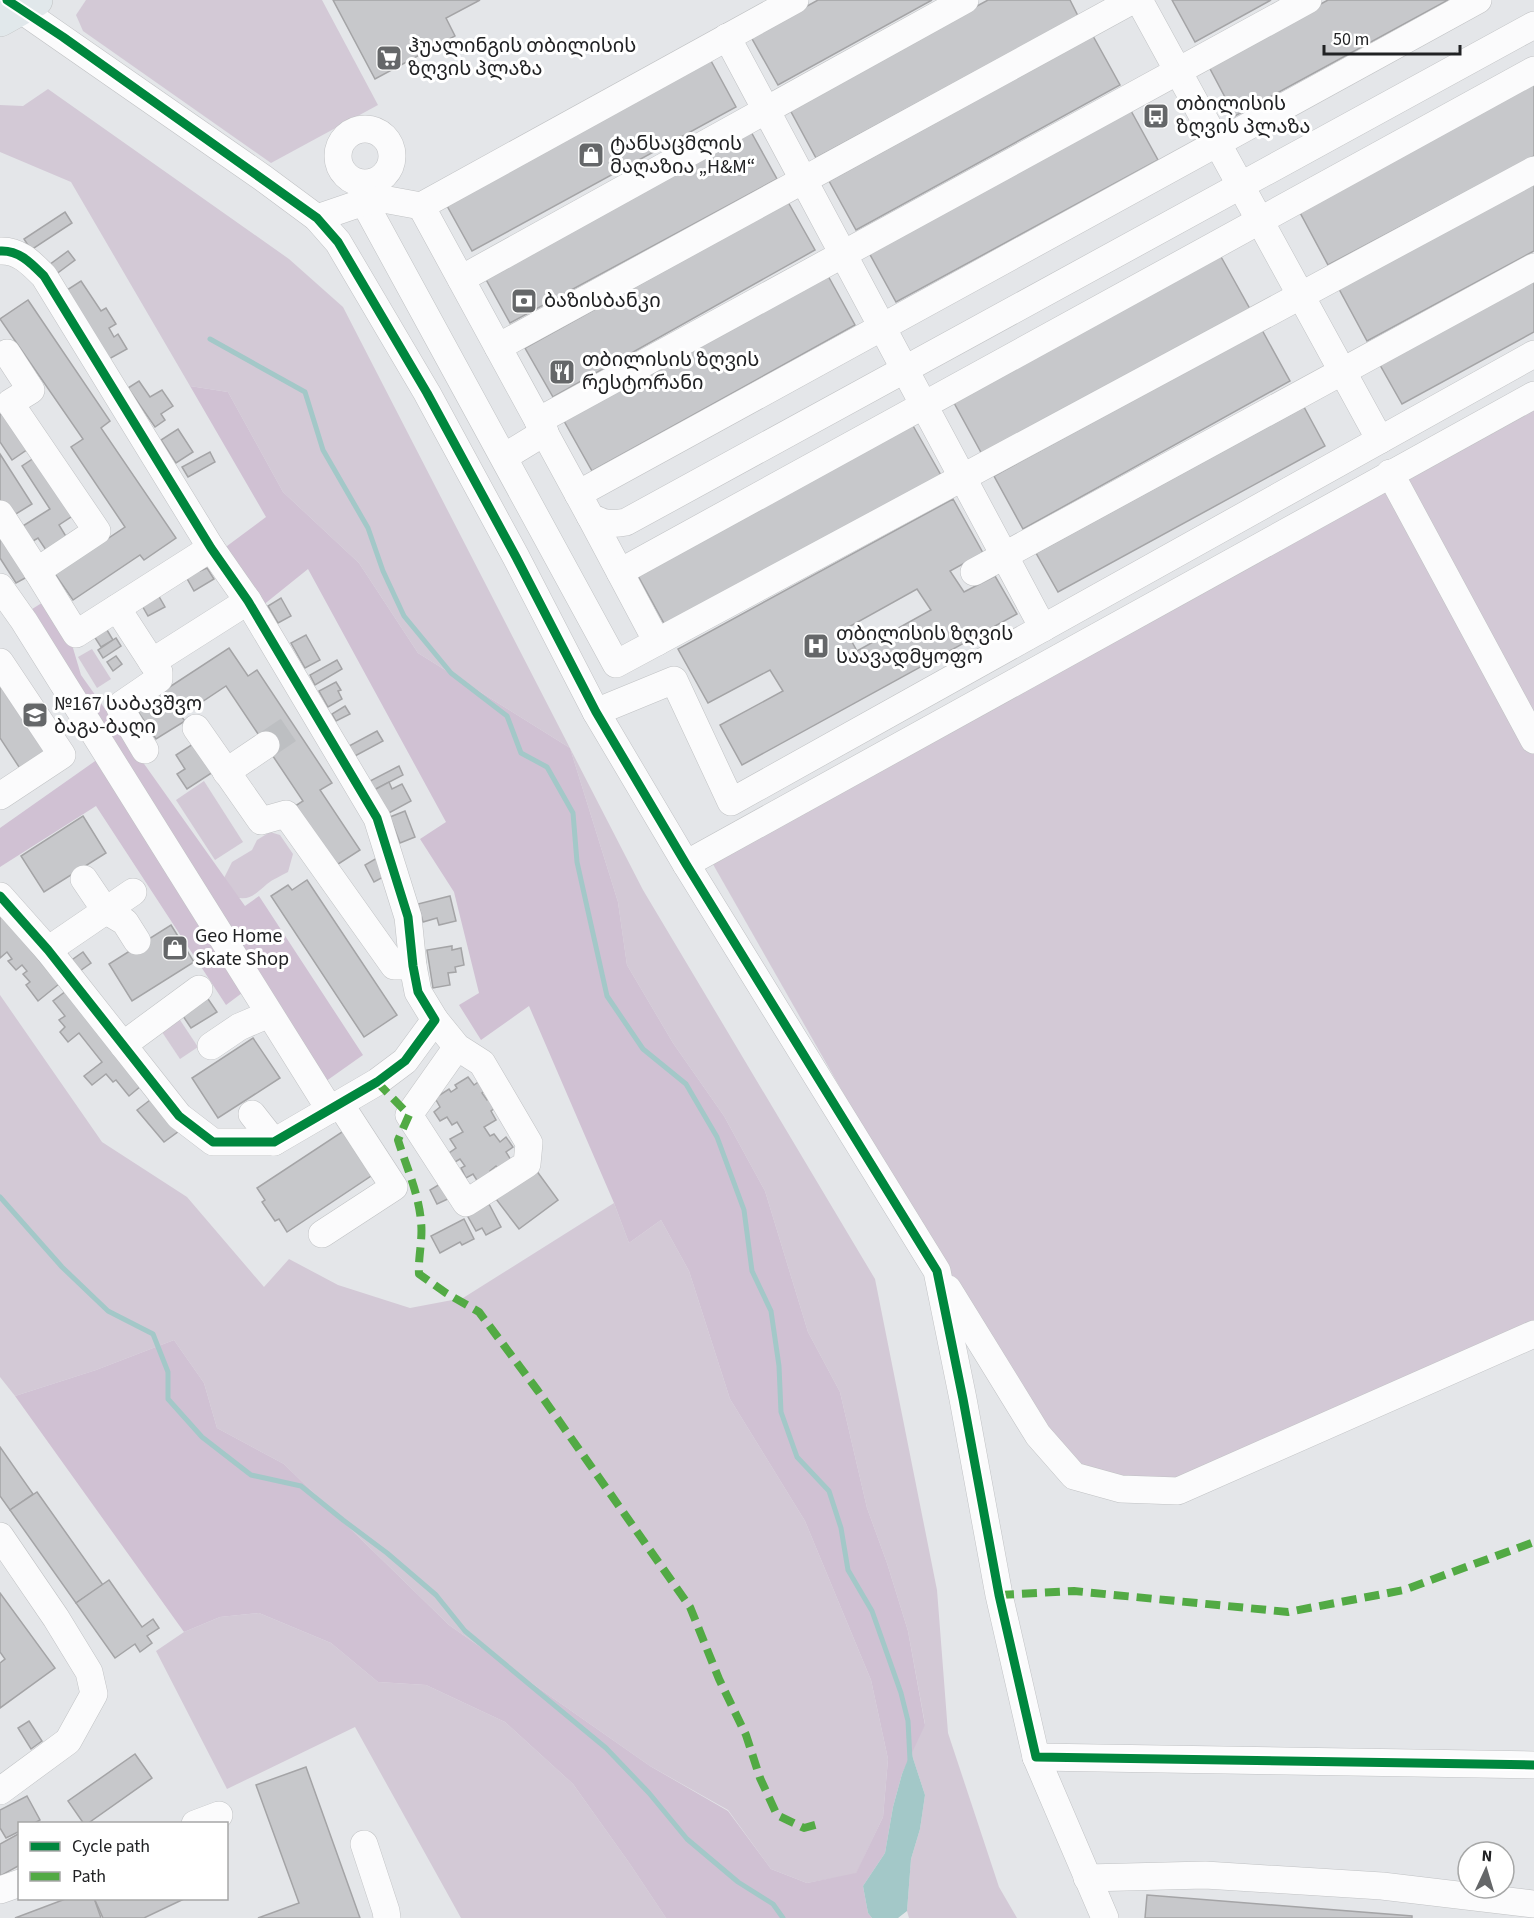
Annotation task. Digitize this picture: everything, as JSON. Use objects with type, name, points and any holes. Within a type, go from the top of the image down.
[{"type":"street","points":[[317,218],[375,193],[421,206],[795,0]]},
{"type":"street","points":[[461,279],[965,0]]},
{"type":"street","points":[[498,347],[1132,0]]},
{"type":"street","points":[[1138,0],[1380,440]]},
{"type":"street","points":[[504,457],[542,427],[843,254],[1308,0]]},
{"type":"street","points":[[584,505],[883,327],[1478,0]]},
{"type":"street","points":[[12,7],[317,218],[338,242],[427,393],[516,557],[596,712],[686,864],[1038,1435],[1074,1476],[1121,1489],[1178,1491],[1534,1334]]},
{"type":"street","points":[[584,505],[598,522],[612,525],[626,522],[1534,25]]},
{"type":"street","points":[[728,37],[1043,628]]},
{"type":"street","points":[[620,572],[1534,70]]},
{"type":"street","points":[[375,193],[504,457],[616,664],[1534,170]]},
{"type":"street","points":[[421,206],[657,642]]},
{"type":"street","points":[[0,251],[11,250],[30,261],[44,276],[211,548],[248,601],[304,719],[377,818],[408,917],[418,992],[435,1020],[457,1047],[482,1063],[529,1143],[527,1164],[466,1203],[409,1115],[457,1047]]},
{"type":"street","points":[[974,572],[1534,267]]},
{"type":"street","points":[[7,353],[31,390],[10,403],[97,531],[37,572]]},
{"type":"street","points":[[596,712],[674,681],[731,802],[1534,354]]},
{"type":"street","points":[[686,864],[1534,395]]},
{"type":"street","points":[[1390,473],[1534,740]]},
{"type":"street","points":[[0,514],[76,634],[211,548]]},
{"type":"street","points":[[0,587],[24,621],[269,1014],[394,1187],[322,1234]]},
{"type":"street","points":[[152,662],[248,601]]},
{"type":"street","points":[[117,608],[159,672],[159,679],[121,705],[120,712],[145,750]]},
{"type":"street","points":[[0,662],[62,755],[0,796]]},
{"type":"street","points":[[18,690],[51,666]]},
{"type":"street","points":[[96,738],[126,720]]},
{"type":"street","points":[[196,728],[261,821],[286,814],[394,966],[413,966]]},
{"type":"street","points":[[226,772],[266,745]]},
{"type":"street","points":[[84,879],[105,910],[125,922],[137,941]]},
{"type":"street","points":[[48,950],[133,892]]},
{"type":"street","points":[[0,896],[48,950],[179,1116],[213,1142],[274,1142],[377,1082],[405,1061],[435,1020]]},
{"type":"street","points":[[123,1044],[199,989]]},
{"type":"street","points":[[211,1046],[238,1027],[269,1014]]},
{"type":"street","points":[[252,1114],[274,1142]]},
{"type":"street","points":[[937,1271],[999,1595],[1036,1757],[1105,1918]]},
{"type":"street","points":[[0,1536],[56,1618],[89,1672],[94,1694],[68,1741],[0,1791]]},
{"type":"street","points":[[1036,1757],[1534,1765]]},
{"type":"street","points":[[364,1844],[387,1918]]},
{"type":"street","points":[[1087,1878],[1205,1875],[1382,1886],[1534,1904]]},
{"type":"street","points":[[0,1890],[18,1884]]},
{"type":"shaded area","points":[[86,0],[322,0],[378,105],[271,163],[83,31],[76,15]]},
{"type":"shaded area","points":[[48,89],[289,259],[343,307],[570,748],[418,653],[359,563],[283,492],[228,392],[190,386],[71,182],[0,152],[0,105],[23,106]]},
{"type":"shaded area","points":[[190,386],[228,392],[283,492],[359,563],[418,653],[570,748],[618,902],[627,965],[673,1043],[724,1116],[765,1191],[808,1332],[840,1392],[867,1508],[908,1631],[925,1725],[902,1774],[893,1807],[885,1853],[863,1886],[868,1913],[872,1918],[666,1918],[573,1784],[505,1722],[426,1685],[378,1682],[331,1643],[259,1613],[220,1617],[184,1632],[15,1396],[96,1370],[174,1340],[204,1383],[217,1428],[284,1464],[449,1625],[650,1766],[728,1811],[771,1869],[807,1883],[856,1873],[883,1817],[888,1759],[871,1680],[805,1521],[730,1399],[689,1271],[661,1220],[629,1243],[529,1006],[481,1040],[459,1005],[479,993],[454,892],[420,839],[446,822],[308,569],[262,606],[223,549],[266,517]]},
{"type":"shaded area","points":[[1534,395],[1534,1334],[1178,1491],[1074,1476],[1038,1435],[706,852]]},
{"type":"shaded area","points":[[48,599],[70,638],[81,675],[245,906],[259,896],[363,1055],[322,1084],[29,611]]},
{"type":"shaded area","points":[[92,649],[111,679],[97,688],[78,657]]},
{"type":"shaded area","points":[[570,748],[643,890],[875,1279],[937,1590],[948,1733],[999,1887],[1017,1918],[909,1918],[907,1911],[911,1859],[920,1829],[925,1795],[911,1752],[925,1724],[908,1631],[867,1508],[840,1392],[808,1332],[765,1191],[724,1116],[673,1043],[627,965],[618,902]]},
{"type":"shaded area","points":[[98,759],[242,993],[226,1005],[96,806],[0,867],[0,828]]},
{"type":"shaded area","points":[[204,781],[243,842],[215,860],[176,800]]},
{"type":"shaded area","points":[[270,832],[280,835],[293,854],[288,872],[249,897],[228,896],[221,884],[232,862],[252,850],[257,840]]},
{"type":"shaded area","points":[[0,995],[102,1142],[187,1197],[264,1287],[289,1259],[338,1285],[410,1308],[463,1298],[614,1203],[629,1243],[661,1220],[689,1271],[730,1399],[805,1521],[871,1680],[888,1759],[883,1817],[856,1874],[807,1883],[771,1869],[728,1810],[650,1766],[449,1625],[284,1464],[217,1428],[204,1383],[174,1340],[96,1370],[15,1396],[0,1377]]},
{"type":"shaded area","points":[[178,1017],[198,1047],[180,1059],[160,1029]]},
{"type":"shaded area","points":[[259,1613],[331,1643],[378,1682],[426,1685],[505,1722],[573,1784],[666,1918],[461,1918],[355,1727],[227,1789],[156,1651],[184,1632],[220,1617]]},
{"type":"water","points":[[911,1752],[925,1795],[920,1829],[911,1859],[907,1911],[898,1918],[872,1918],[868,1913],[863,1886],[885,1853],[893,1807]]},
{"type":"building","name":"ჰუალინგის თბილისის ზღვის პლაზა","points":[[333,0],[480,0],[446,18],[455,36],[375,79]]},
{"type":"building","points":[[818,0],[932,0],[778,85],[751,37]]},
{"type":"building","points":[[988,0],[1070,0],[1078,16],[816,158],[789,108]]},
{"type":"building","points":[[1172,0],[1271,0],[1195,42]]},
{"type":"building","points":[[1328,0],[1448,0],[1235,116],[1208,65]]},
{"type":"building","points":[[1093,36],[1120,85],[856,230],[829,181]]},
{"type":"building","name":"ტანსაცმლის მაღაზია „H&M“","points":[[710,59],[736,107],[472,251],[446,204]]},
{"type":"building","points":[[1534,81],[1534,156],[1328,265],[1297,207]]},
{"type":"building","points":[[1130,109],[1158,160],[896,302],[868,251]]},
{"type":"building","points":[[750,130],[777,179],[510,323],[483,274]]},
{"type":"building","points":[[1534,182],[1534,251],[1367,341],[1339,289]]},
{"type":"building","points":[[788,202],[815,250],[553,397],[525,348]]},
{"type":"building","points":[[65,212],[72,223],[31,250],[24,239]]},
{"type":"building","points":[[68,251],[75,260],[55,275],[49,265]]},
{"type":"building","points":[[1220,255],[1250,309],[983,456],[953,401]]},
{"type":"building","points":[[827,274],[855,325],[592,471],[564,421]]},
{"type":"building","points":[[81,281],[101,311],[106,308],[116,324],[109,328],[114,337],[118,334],[127,349],[109,359],[67,290]]},
{"type":"building","points":[[1534,281],[1534,332],[1402,404],[1380,365]]},
{"type":"building","points":[[28,300],[110,421],[101,428],[176,538],[144,560],[140,555],[73,600],[55,574],[125,527],[71,447],[83,439],[0,319]]},
{"type":"building","points":[[1262,330],[1290,381],[1023,529],[994,476]]},
{"type":"building","points":[[139,381],[150,397],[162,390],[173,406],[161,414],[165,420],[155,427],[128,388]]},
{"type":"building","points":[[1304,407],[1325,446],[1058,592],[1036,553]]},
{"type":"building","points":[[3,413],[28,449],[12,460],[0,442],[0,415]]},
{"type":"building","points":[[912,424],[942,477],[666,627],[637,574]]},
{"type":"building","points":[[178,429],[193,452],[176,463],[161,440]]},
{"type":"building","points":[[210,452],[215,462],[188,477],[182,467]]},
{"type":"building","points":[[0,454],[32,504],[11,517],[0,500]]},
{"type":"building","points":[[37,456],[74,515],[59,525],[70,543],[50,556],[38,538],[28,544],[18,529],[50,509],[22,466]]},
{"type":"building","points":[[953,499],[983,553],[950,571],[964,592],[995,576],[1017,614],[742,765],[720,725],[783,691],[770,670],[708,703],[678,649]],"holes":[[[917,589],[931,610],[857,651],[845,629]]]},
{"type":"building","points":[[0,530],[29,576],[16,583],[0,558]]},
{"type":"building","points":[[198,567],[200,571],[207,568],[214,579],[194,591],[185,575]]},
{"type":"building","points":[[157,593],[165,607],[148,616],[140,602]]},
{"type":"building","points":[[281,598],[291,616],[278,623],[268,606]]},
{"type":"building","points":[[104,625],[113,640],[101,647],[92,633]]},
{"type":"building","points":[[306,635],[320,660],[305,668],[291,643]]},
{"type":"building","points":[[116,638],[121,646],[103,658],[98,650]]},
{"type":"building","points":[[229,648],[248,676],[257,670],[332,783],[320,790],[360,850],[329,870],[289,810],[303,801],[226,686],[181,716],[185,721],[156,739],[133,704],[165,690]]},
{"type":"building","points":[[116,656],[122,664],[113,671],[107,662]]},
{"type":"building","points":[[337,660],[342,669],[315,685],[310,675]]},
{"type":"building","points":[[0,671],[52,750],[21,770],[0,738]]},
{"type":"building","points":[[336,682],[341,690],[338,691],[342,699],[328,707],[319,691]]},
{"type":"building","points":[[345,706],[350,714],[336,721],[332,714]]},
{"type":"building","points":[[377,731],[383,741],[355,756],[349,746]]},
{"type":"building","points":[[193,744],[213,772],[187,789],[177,774],[185,769],[176,755]]},
{"type":"building","points":[[399,766],[403,775],[374,790],[370,781]]},
{"type":"building","points":[[389,782],[392,789],[402,784],[411,801],[387,814],[374,790]]},
{"type":"building","points":[[405,811],[415,837],[400,843],[390,817]]},
{"type":"building","points":[[83,816],[106,853],[44,892],[21,856]]},
{"type":"building","points":[[377,858],[387,875],[374,882],[365,865]]},
{"type":"building","points":[[307,880],[397,1015],[364,1037],[271,896],[288,885],[292,890]]},
{"type":"building","points":[[450,896],[456,921],[439,925],[437,918],[423,922],[418,904]]},
{"type":"building","points":[[0,913],[59,984],[38,1001],[26,985],[30,982],[23,974],[27,971],[22,965],[16,970],[8,961],[12,959],[7,952],[0,958]]},
{"type":"building","points":[[171,925],[194,962],[132,1001],[109,964]]},
{"type":"building","points":[[452,946],[452,950],[461,948],[464,965],[455,967],[456,972],[448,973],[450,985],[433,988],[427,950]]},
{"type":"building","points":[[83,952],[91,963],[77,973],[69,962]]},
{"type":"building","points":[[66,991],[141,1086],[129,1096],[116,1080],[113,1082],[106,1074],[92,1085],[84,1076],[102,1062],[79,1033],[68,1042],[60,1032],[65,1027],[59,1020],[65,1016],[53,1001]]},
{"type":"building","points":[[206,996],[217,1012],[191,1028],[181,1013]]},
{"type":"building","points":[[253,1038],[280,1078],[218,1118],[192,1078]]},
{"type":"building","points":[[468,1077],[474,1085],[481,1080],[487,1090],[482,1093],[487,1100],[491,1097],[498,1106],[491,1111],[496,1120],[484,1127],[490,1136],[494,1134],[500,1142],[506,1137],[513,1147],[506,1152],[511,1160],[498,1169],[496,1166],[490,1171],[491,1173],[478,1182],[473,1174],[466,1178],[461,1168],[465,1166],[460,1159],[455,1162],[449,1153],[456,1148],[450,1139],[463,1132],[457,1122],[452,1125],[447,1117],[440,1121],[434,1112],[440,1107],[435,1098],[449,1089],[451,1092],[457,1088],[455,1085]]},
{"type":"building","points":[[154,1097],[179,1131],[164,1142],[137,1110]]},
{"type":"building","points":[[348,1128],[377,1172],[287,1232],[279,1219],[275,1221],[262,1202],[265,1200],[257,1188]]},
{"type":"building","points":[[536,1170],[558,1200],[519,1229],[496,1199]]},
{"type":"building","points":[[440,1184],[448,1199],[437,1204],[430,1190]]},
{"type":"building","points":[[489,1204],[501,1227],[486,1235],[482,1228],[476,1231],[467,1215]]},
{"type":"building","points":[[464,1219],[474,1239],[462,1245],[460,1242],[440,1253],[431,1236]]},
{"type":"building","points":[[0,1447],[33,1494],[10,1510],[0,1496]]},
{"type":"building","points":[[37,1492],[103,1585],[76,1603],[10,1510]]},
{"type":"building","points":[[109,1580],[142,1627],[153,1619],[159,1628],[147,1636],[152,1643],[140,1652],[135,1644],[115,1658],[76,1603]]},
{"type":"building","points":[[0,1593],[55,1668],[0,1708],[0,1663],[5,1659],[0,1652]]},
{"type":"building","points":[[29,1721],[42,1741],[31,1749],[18,1728]]},
{"type":"building","points":[[135,1754],[152,1778],[90,1822],[83,1822],[68,1801]]},
{"type":"building","points":[[306,1767],[360,1918],[258,1918],[299,1903],[256,1785]]},
{"type":"building","points":[[27,1796],[40,1820],[18,1822],[18,1832],[6,1838],[0,1828],[0,1810]]},
{"type":"building","points":[[18,1834],[18,1866],[0,1876],[0,1844]]},
{"type":"building","points":[[1147,1895],[1412,1916],[1412,1918],[1145,1918]]},
{"type":"building","points":[[63,1900],[95,1900],[101,1918],[15,1918]]},
{"type":"building","points":[[95,1900],[182,1900],[144,1918],[103,1918]]},
{"type":"waterway","points":[[210,339],[305,392],[323,450],[368,528],[383,571],[404,616],[451,673],[507,716],[521,753],[547,767],[573,813],[577,862],[607,996],[643,1049],[686,1084],[717,1137],[744,1210],[752,1271],[771,1311],[779,1366],[781,1412],[797,1457],[829,1491],[841,1528],[848,1570],[872,1611],[901,1693],[908,1721],[910,1760]]},
{"type":"waterway","points":[[0,1197],[62,1267],[108,1311],[153,1334],[168,1372],[168,1399],[202,1437],[251,1475],[301,1486],[387,1553],[436,1595],[465,1631],[606,1748],[649,1793],[687,1839],[738,1882],[773,1904],[783,1918]]},
{"type":"tunnel","points":[[266,745],[294,726]]},
{"type":"marked path","points":[[377,1082],[409,1115],[398,1140],[420,1212],[419,1274],[479,1312],[538,1391],[690,1607],[719,1679],[746,1735],[760,1778],[777,1815],[804,1828],[822,1823]]},
{"type":"marked path","points":[[999,1595],[1074,1591],[1288,1612],[1404,1590],[1534,1542]]},
{"type":"cycle path","points":[[7,0],[63,37],[317,218],[338,242],[427,393],[516,557],[596,712],[686,864],[937,1271],[999,1595],[1036,1757],[1534,1765]]},
{"type":"cycle path","points":[[0,251],[19,255],[44,276],[211,548],[248,601],[377,818],[408,917],[418,992],[435,1020],[405,1061],[377,1082],[274,1142],[213,1142],[179,1116],[48,950],[0,896]]},
{"type":"place","name":"ჰუალინგის თბილისის ზღვის პლაზა","points":[[389,58]]},
{"type":"place","name":"თბილისის ზღვის პლაზა","points":[[1156,116]]},
{"type":"place","name":"ტანსაცმლის მაღაზია „H&M“","points":[[591,155]]},
{"type":"place","name":"ბაზისბანკი","points":[[524,301]]},
{"type":"place","name":"თბილისის ზღვის რესტორანი","points":[[562,372]]},
{"type":"place","name":"თბილისის ზღვის საავადმყოფო","points":[[816,646]]},
{"type":"place","name":"№167 საბავშვო ბაგა-ბაღი","points":[[35,715]]},
{"type":"place","name":"Geo Home Skate Shop","points":[[175,948]]}]
